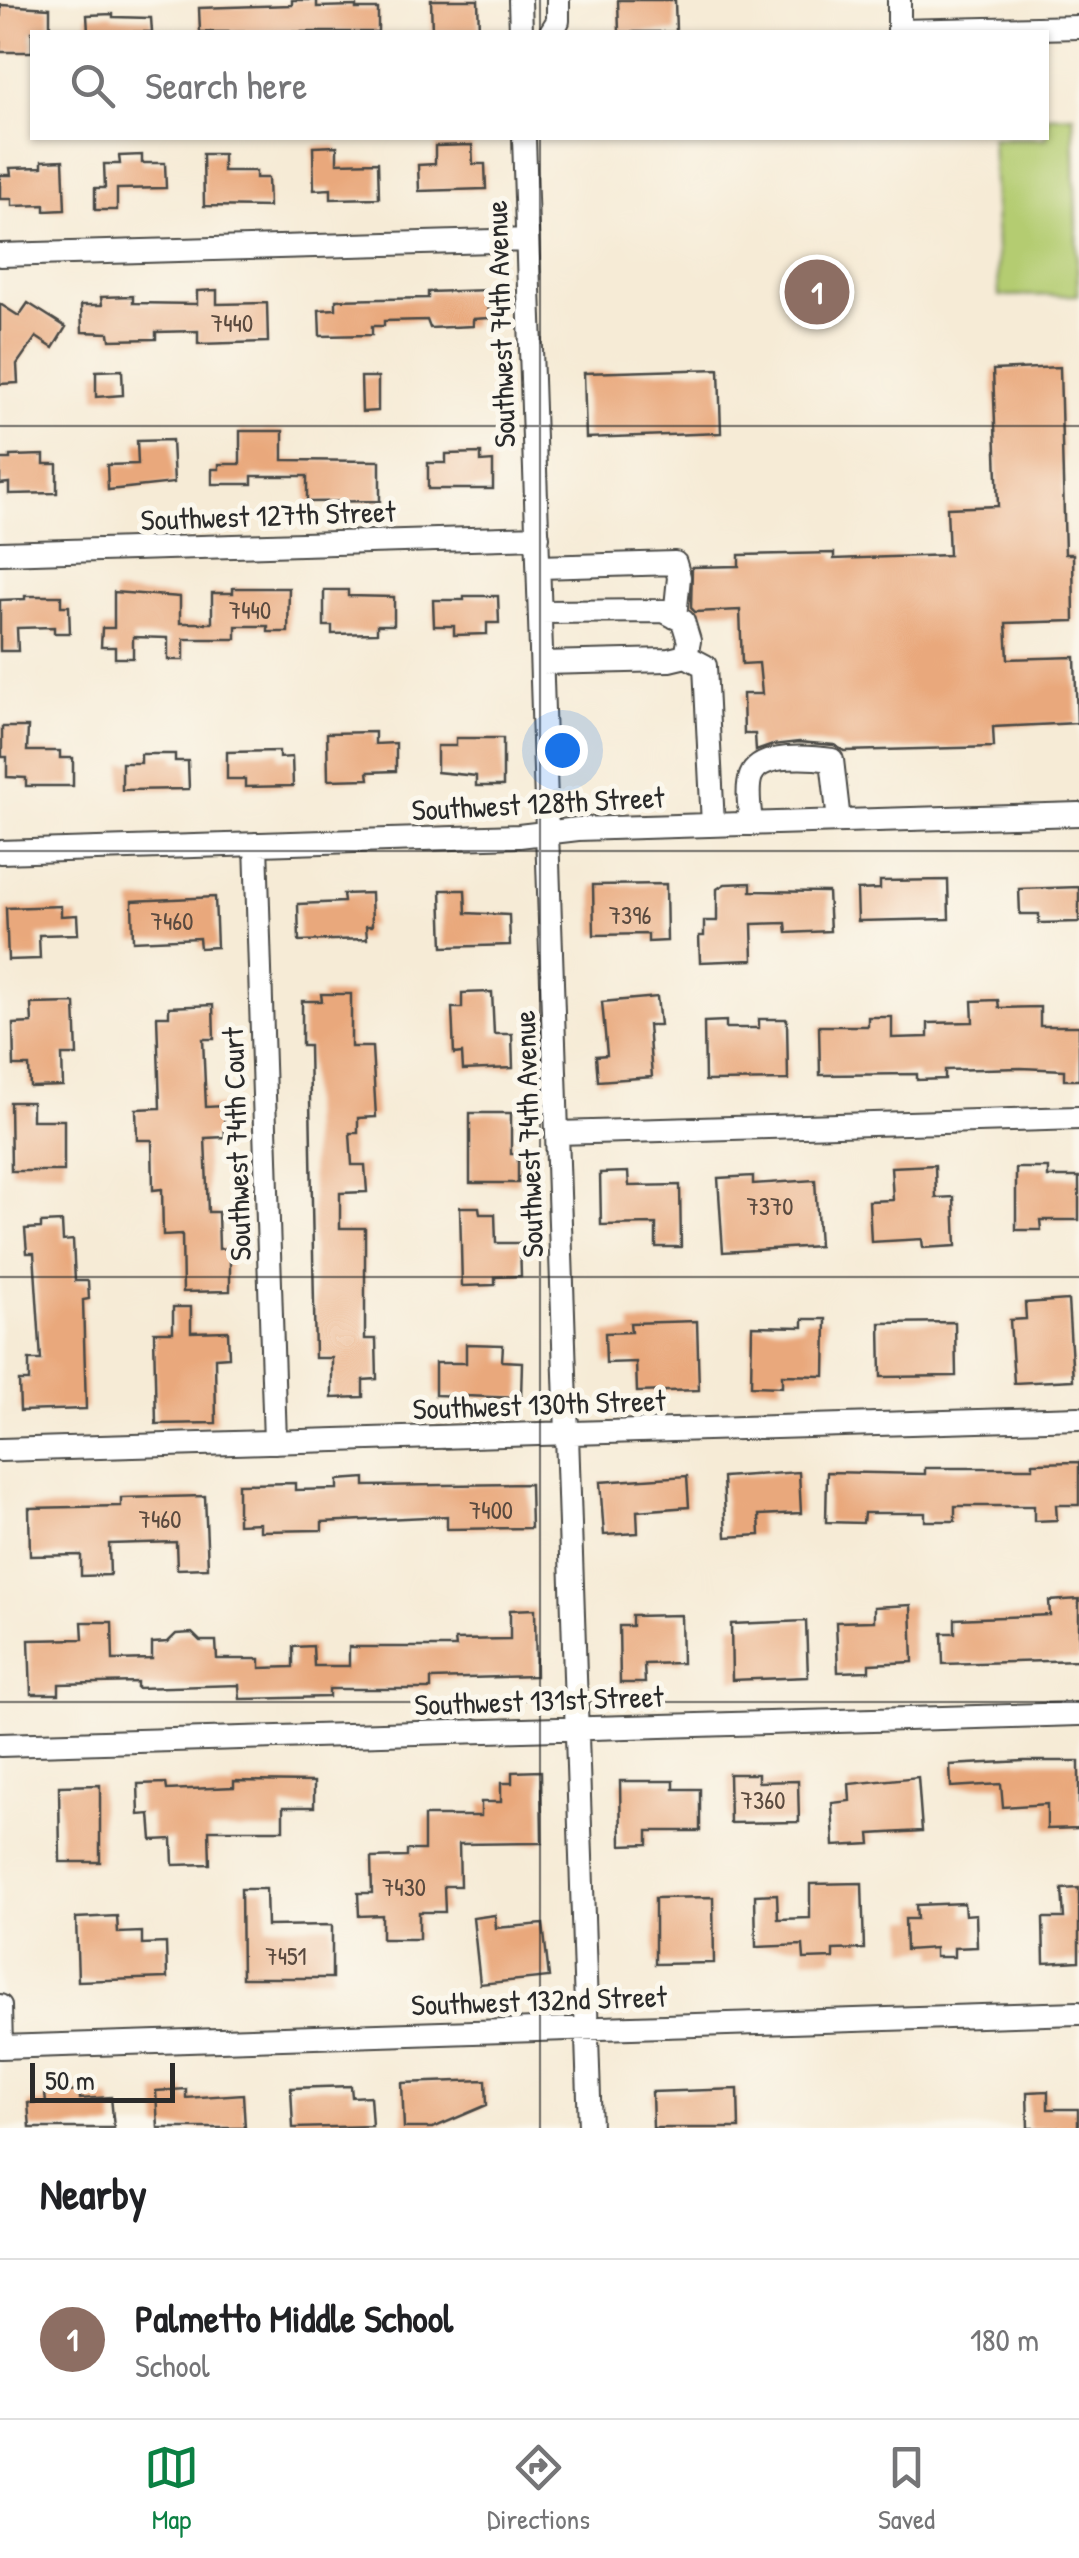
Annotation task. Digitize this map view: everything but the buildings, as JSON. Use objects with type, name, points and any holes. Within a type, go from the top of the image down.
[{"type":"street","points":[[520,0],[521,30]]},
{"type":"street","points":[[552,30],[558,21],[558,0]]},
{"type":"street","points":[[898,0],[899,30],[1079,26]]},
{"type":"street","name":"Southwest 74th Avenue","points":[[524,140],[590,2128]]},
{"type":"street","points":[[0,256],[527,240]]},
{"type":"street","name":"Southwest 127th Street","points":[[0,553],[538,538]]},
{"type":"street","points":[[539,568],[675,563],[679,577],[675,617]]},
{"type":"street","points":[[540,612],[664,611],[683,621],[688,641],[686,656]]},
{"type":"street","points":[[542,663],[669,660],[686,656],[705,666],[712,825]]},
{"type":"street","points":[[751,824],[750,778],[756,768],[776,759],[812,757],[832,760],[839,821]]},
{"type":"street","name":"Southwest 128th Street","points":[[0,852],[1079,814]]},
{"type":"street","name":"Southwest 74th Court","points":[[256,844],[275,1442]]},
{"type":"street","points":[[557,1133],[1079,1118]]},
{"type":"street","name":"Southwest 130th Street","points":[[0,1450],[1079,1418]]},
{"type":"street","name":"Southwest 131st Street","points":[[0,1745],[1079,1714]]},
{"type":"street","points":[[0,2006],[0,2047]]},
{"type":"street","name":"Southwest 132nd Street","points":[[0,2047],[1079,2013]]},
{"type":"green space","points":[[1073,115],[1078,295],[999,296],[992,140],[1049,140],[1049,116]]},
{"type":"place","name":"Palmetto Middle School","points":[[817,292]]}]
